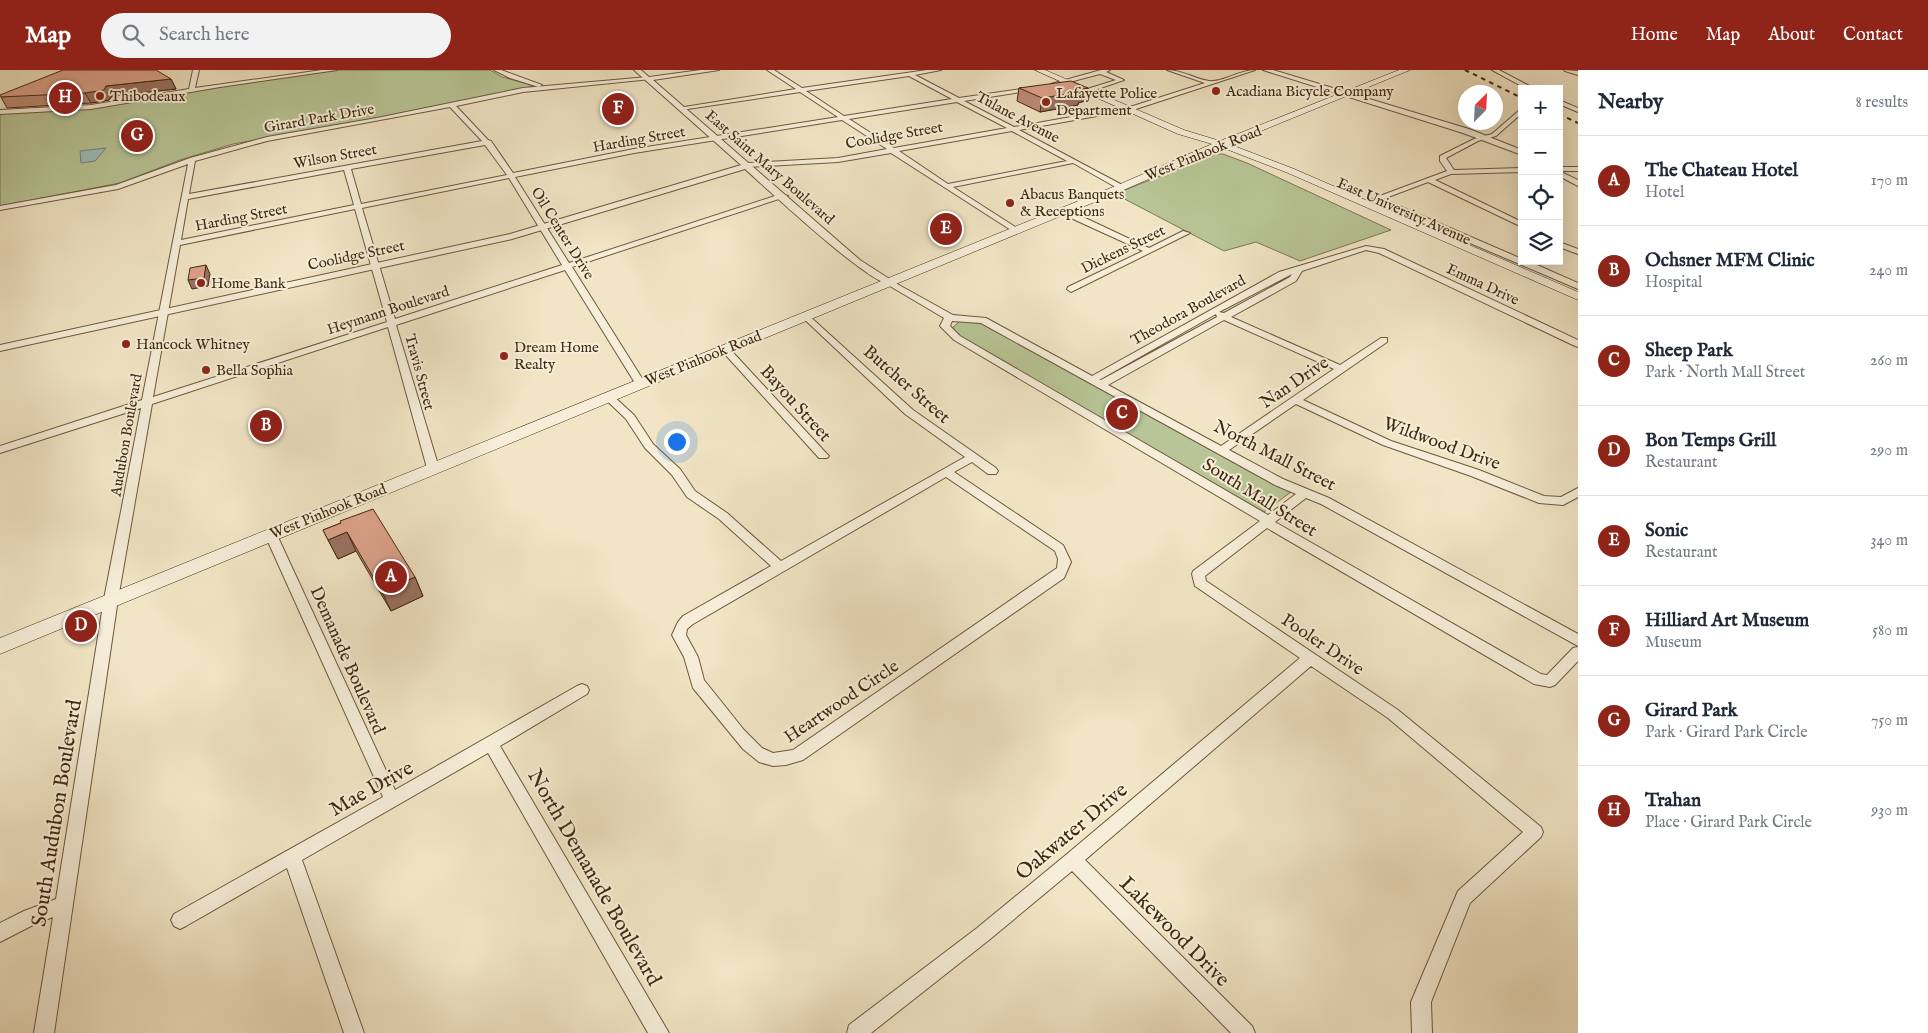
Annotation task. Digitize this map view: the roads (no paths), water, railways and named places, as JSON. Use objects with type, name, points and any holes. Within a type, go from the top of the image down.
[{"type":"main road","name":"East University Avenue","points":[[1039,70],[1164,125],[1218,145],[1578,296]]},
{"type":"main road","name":"West Pinhook Road","points":[[0,646],[1063,211],[1122,186],[1177,150],[1218,145],[1406,70]]},
{"type":"main road","points":[[1164,125],[1177,150]]},
{"type":"main road","name":"East University Avenue","points":[[1358,203],[1578,305]]},
{"type":"street","points":[[192,89],[196,70]]},
{"type":"street","points":[[0,112],[86,108],[192,89],[334,70]]},
{"type":"street","points":[[497,70],[542,88]]},
{"type":"street","name":"East Saint Mary Boulevard","points":[[638,70],[784,196],[857,262],[887,282]]},
{"type":"street","points":[[648,79],[716,70]]},
{"type":"street","points":[[770,70],[1014,230]]},
{"type":"street","name":"Tulane Avenue","points":[[902,70],[1122,186]]},
{"type":"street","points":[[682,108],[938,70]]},
{"type":"street","points":[[1170,70],[1210,83]]},
{"type":"street","name":"Coolidge Street","points":[[0,348],[164,309],[374,263],[512,236],[748,165],[821,162],[1127,109],[1252,70]]},
{"type":"street","points":[[1266,70],[1485,137],[1518,151]]},
{"type":"street","points":[[1495,70],[1524,85]]},
{"type":"street","points":[[1567,70],[1578,73]]},
{"type":"street","points":[[1086,91],[1121,80],[1104,71]]},
{"type":"street","name":"Harding Street","points":[[177,242],[626,153],[1066,82],[1104,71]]},
{"type":"street","name":"Girard Park Drive","points":[[0,208],[118,187],[192,159],[267,139],[542,88],[648,79]]},
{"type":"street","points":[[1563,104],[1578,110]]},
{"type":"street","name":"Oil Center Drive","points":[[452,106],[489,142],[640,383]]},
{"type":"street","points":[[1563,107],[1568,107]]},
{"type":"street","points":[[1450,172],[1451,168],[1443,161],[1442,157],[1485,137],[1494,135],[1518,114]]},
{"type":"street","name":"Wilson Street","points":[[185,197],[489,142]]},
{"type":"street","name":"Audubon Boulevard","points":[[111,599],[192,159]]},
{"type":"street","points":[[947,186],[1075,161]]},
{"type":"street","name":"Travis Street","points":[[347,168],[393,323],[402,363],[433,468]]},
{"type":"street","points":[[1563,169],[1578,168]]},
{"type":"street","points":[[1358,203],[1377,199],[1450,172],[1518,170]]},
{"type":"street","points":[[1562,175],[1578,184]]},
{"type":"street","points":[[1429,180],[1518,223]]},
{"type":"street","name":"Heymann Boulevard","points":[[0,450],[784,196]]},
{"type":"street","points":[[1377,199],[1578,286]]},
{"type":"street","points":[[1063,211],[1150,251]]},
{"type":"street","name":"Dickens Street","points":[[1071,289],[1186,233]]},
{"type":"street","points":[[1563,243],[1578,239]]},
{"type":"street","points":[[1563,245],[1578,252]]},
{"type":"street","name":"Theodora Boulevard","points":[[1097,382],[1282,274],[1362,249],[1376,249]]},
{"type":"street","name":"Emma Drive","points":[[1376,249],[1578,344]]},
{"type":"street","name":"Theodora Boulevard","points":[[1097,382],[1225,317],[1293,279],[1298,270]]},
{"type":"street","points":[[887,282],[951,318]]},
{"type":"street","name":"Coolidge Street","points":[[0,341],[164,309]]},
{"type":"street","points":[[1214,312],[1341,369]]},
{"type":"street","name":"Butcher Street","points":[[806,316],[909,412],[992,471]]},
{"type":"street","name":"North Mall Street","points":[[951,318],[983,320],[1279,482],[1306,492],[1445,565],[1578,640]]},
{"type":"street","name":"South Mall Street","points":[[951,318],[947,320],[945,326],[957,338],[1260,514],[1268,522],[1534,678],[1550,681],[1578,652]]},
{"type":"street","name":"Nan Drive","points":[[1222,450],[1384,340]]},
{"type":"street","name":"Bayou Street","points":[[725,349],[823,456]]},
{"type":"street","points":[[607,396],[630,417],[649,446],[676,472],[691,494],[723,516],[780,566]]},
{"type":"street","name":"Wildwood Drive","points":[[1296,400],[1387,443],[1475,473],[1543,500],[1563,502],[1578,492]]},
{"type":"street","name":"Heartwood Circle","points":[[946,472],[1059,548],[1066,561],[1064,568],[1059,575],[798,755],[787,759],[774,760],[764,757],[752,748],[698,684],[693,675],[691,656],[682,646],[679,633],[688,620],[780,566],[946,472],[973,457]]},
{"type":"street","name":"Pooler Drive","points":[[1306,492],[1198,574],[1198,578],[1203,585],[1393,714],[1535,832],[1464,897],[1421,1002],[1422,1033]]},
{"type":"street","name":"Demanade Boulevard","points":[[271,535],[392,800]]},
{"type":"street","name":"South Audubon Boulevard","points":[[44,1033],[111,599]]},
{"type":"street","name":"Oakwater Drive","points":[[856,1032],[983,934],[1073,860],[1310,658]]},
{"type":"street","name":"Mae Drive","points":[[180,920],[491,744],[582,690]]},
{"type":"street","name":"North Demanade Boulevard","points":[[491,744],[659,1033]]},
{"type":"street","points":[[292,857],[354,1033]]},
{"type":"street","name":"Lakewood Drive","points":[[1073,860],[1245,1033]]},
{"type":"street","points":[[0,933],[30,917],[63,905]]},
{"type":"water","points":[[106,148],[95,161],[81,163],[80,151]]},
{"type":"railway","points":[[1465,70],[1518,96]]},
{"type":"railway","points":[[1563,116],[1578,123]]},
{"type":"place","name":"Acadiana Bicycle Company","points":[[1216,91]]},
{"type":"place","name":"Thibodeaux","points":[[100,96]]},
{"type":"place","name":"Trahan","points":[[65,98]]},
{"type":"place","name":"Lafayette Police Department","points":[[1046,102]]},
{"type":"place","name":"Hilliard Art Museum","points":[[618,109]]},
{"type":"place","name":"Girard Park","points":[[137,136]]},
{"type":"place","name":"Abacus Banquets & Receptions","points":[[1010,203]]},
{"type":"place","name":"Sonic","points":[[946,229]]},
{"type":"place","name":"Home Bank","points":[[201,283]]},
{"type":"place","name":"Hancock Whitney","points":[[126,344]]},
{"type":"place","name":"Dream Home Realty","points":[[504,356]]},
{"type":"place","name":"Bella Sophia","points":[[206,370]]},
{"type":"place","name":"Sheep Park","points":[[1122,414]]},
{"type":"place","name":"Ochsner MFM Clinic","points":[[266,426]]},
{"type":"place","name":"The Chateau Hotel","points":[[391,577]]},
{"type":"place","name":"Bon Temps Grill","points":[[81,626]]}]
